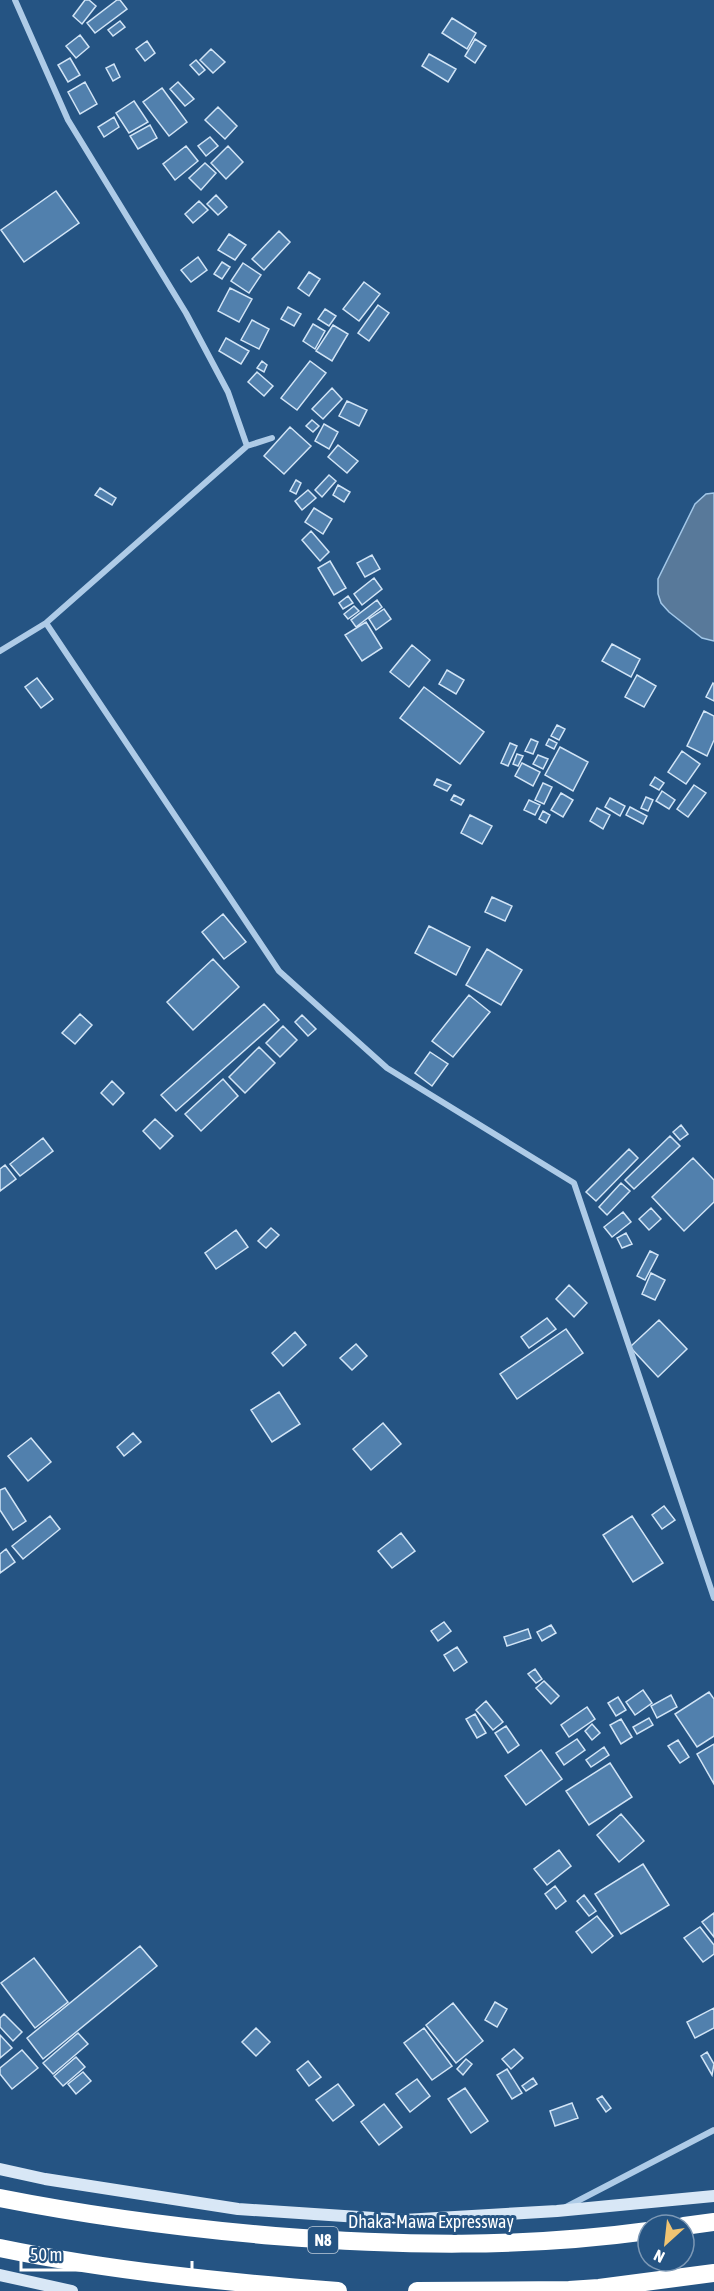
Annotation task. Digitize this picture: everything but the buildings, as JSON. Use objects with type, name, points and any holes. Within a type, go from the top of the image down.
[{"type":"highway","name":"Dhaka-Mawa Expressway","points":[[0,2198],[50,2208],[155,2223],[363,2243],[464,2245],[567,2241],[636,2232]]},
{"type":"highway","points":[[696,2224],[714,2222]]},
{"type":"highway","points":[[0,2248],[41,2257],[149,2272],[338,2291]]},
{"type":"highway","points":[[417,2291],[589,2289],[714,2273]]},
{"type":"street","points":[[15,0],[68,120],[186,313],[228,392],[247,446]]},
{"type":"street","points":[[0,651],[46,622],[247,446],[272,438]]},
{"type":"street","points":[[46,622],[279,971],[387,1068],[574,1183],[714,1598]]},
{"type":"street","points":[[557,2211],[714,2130]]},
{"type":"street","points":[[0,2169],[45,2179],[238,2209],[404,2220],[557,2211],[714,2196]]},
{"type":"street","points":[[0,2275],[72,2291]]},
{"type":"water","points":[[714,493],[714,641],[702,638],[669,612],[661,603],[658,594],[658,579],[695,504],[706,494]]}]
